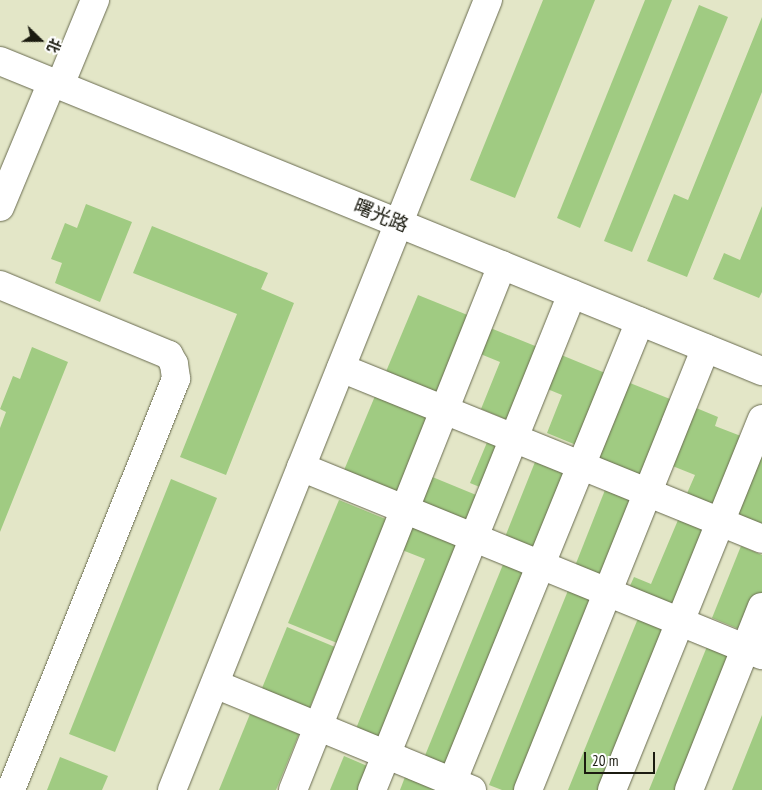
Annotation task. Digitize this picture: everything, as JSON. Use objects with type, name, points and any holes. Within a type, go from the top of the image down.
[{"type":"street","points":[[0,207],[95,0]]},
{"type":"street","points":[[172,790],[488,0]]},
{"type":"street","name":"曙光路","points":[[0,61],[762,371]]},
{"type":"street","points":[[293,790],[502,265]]},
{"type":"street","points":[[0,285],[169,355],[174,364],[176,379],[11,790]]},
{"type":"street","points":[[372,790],[572,294]]},
{"type":"street","points":[[215,684],[458,787],[541,565],[640,321]]},
{"type":"street","points":[[528,790],[706,348]]},
{"type":"street","points":[[341,368],[762,539]]},
{"type":"street","points":[[612,790],[762,419]]},
{"type":"street","points":[[301,467],[754,652]]},
{"type":"street","points":[[688,790],[754,652],[762,608]]},
{"type":"building","points":[[543,0],[595,0],[515,198],[470,180]]},
{"type":"building","points":[[645,0],[672,0],[580,228],[557,218]]},
{"type":"building","points":[[699,5],[728,17],[632,252],[604,241]]},
{"type":"building","points":[[762,17],[762,92],[687,277],[647,261],[674,194],[688,200]]},
{"type":"building","points":[[86,204],[132,222],[100,302],[55,283],[62,263],[51,259],[65,223],[77,228]]},
{"type":"building","points":[[762,206],[762,292],[759,298],[713,279],[724,253],[740,260]]},
{"type":"building","points":[[152,226],[268,273],[261,289],[294,303],[226,475],[180,457],[237,314],[133,273]]},
{"type":"building","points":[[418,295],[470,316],[437,396],[385,374]]},
{"type":"building","points":[[488,327],[545,350],[515,423],[481,409],[500,362],[478,353]]},
{"type":"building","points":[[32,347],[68,362],[0,532],[0,428],[6,412],[0,409],[13,376],[20,379]]},
{"type":"building","points":[[554,352],[610,375],[581,447],[547,433],[562,395],[540,386]]},
{"type":"building","points":[[625,381],[675,401],[644,478],[594,457]]},
{"type":"building","points":[[375,396],[432,419],[400,498],[342,475]]},
{"type":"building","points":[[689,405],[718,417],[715,426],[746,438],[716,510],[685,498],[695,475],[665,463]]},
{"type":"building","points":[[488,440],[500,445],[482,488],[470,483]]},
{"type":"building","points":[[762,448],[762,525],[735,514]]},
{"type":"building","points":[[535,462],[570,476],[540,551],[505,537]]},
{"type":"building","points":[[430,476],[481,497],[470,523],[420,502]]},
{"type":"building","points":[[171,479],[217,498],[115,752],[69,734]]},
{"type":"building","points":[[605,490],[638,504],[608,580],[575,566]]},
{"type":"building","points":[[339,500],[388,520],[337,643],[288,623]]},
{"type":"building","points":[[678,520],[706,531],[676,607],[629,588],[634,577],[651,584]]},
{"type":"building","points":[[412,524],[466,546],[386,743],[355,731],[425,559],[402,550]]},
{"type":"building","points":[[741,546],[762,555],[762,594],[746,632],[712,618]]},
{"type":"building","points":[[504,562],[529,572],[449,768],[424,758]]},
{"type":"building","points":[[569,588],[596,599],[519,790],[502,790],[489,785]]},
{"type":"building","points":[[639,616],[666,627],[600,790],[568,790]]},
{"type":"building","points":[[287,627],[335,647],[308,712],[260,693]]},
{"type":"building","points":[[708,644],[735,655],[681,790],[649,790]]},
{"type":"building","points":[[250,714],[299,734],[276,790],[219,790]]},
{"type":"building","points":[[762,715],[762,790],[732,790]]},
{"type":"building","points":[[344,756],[372,768],[363,790],[330,790]]},
{"type":"building","points":[[60,757],[108,776],[102,790],[47,790]]},
{"type":"building","points":[[405,777],[435,790],[400,790]]}]
